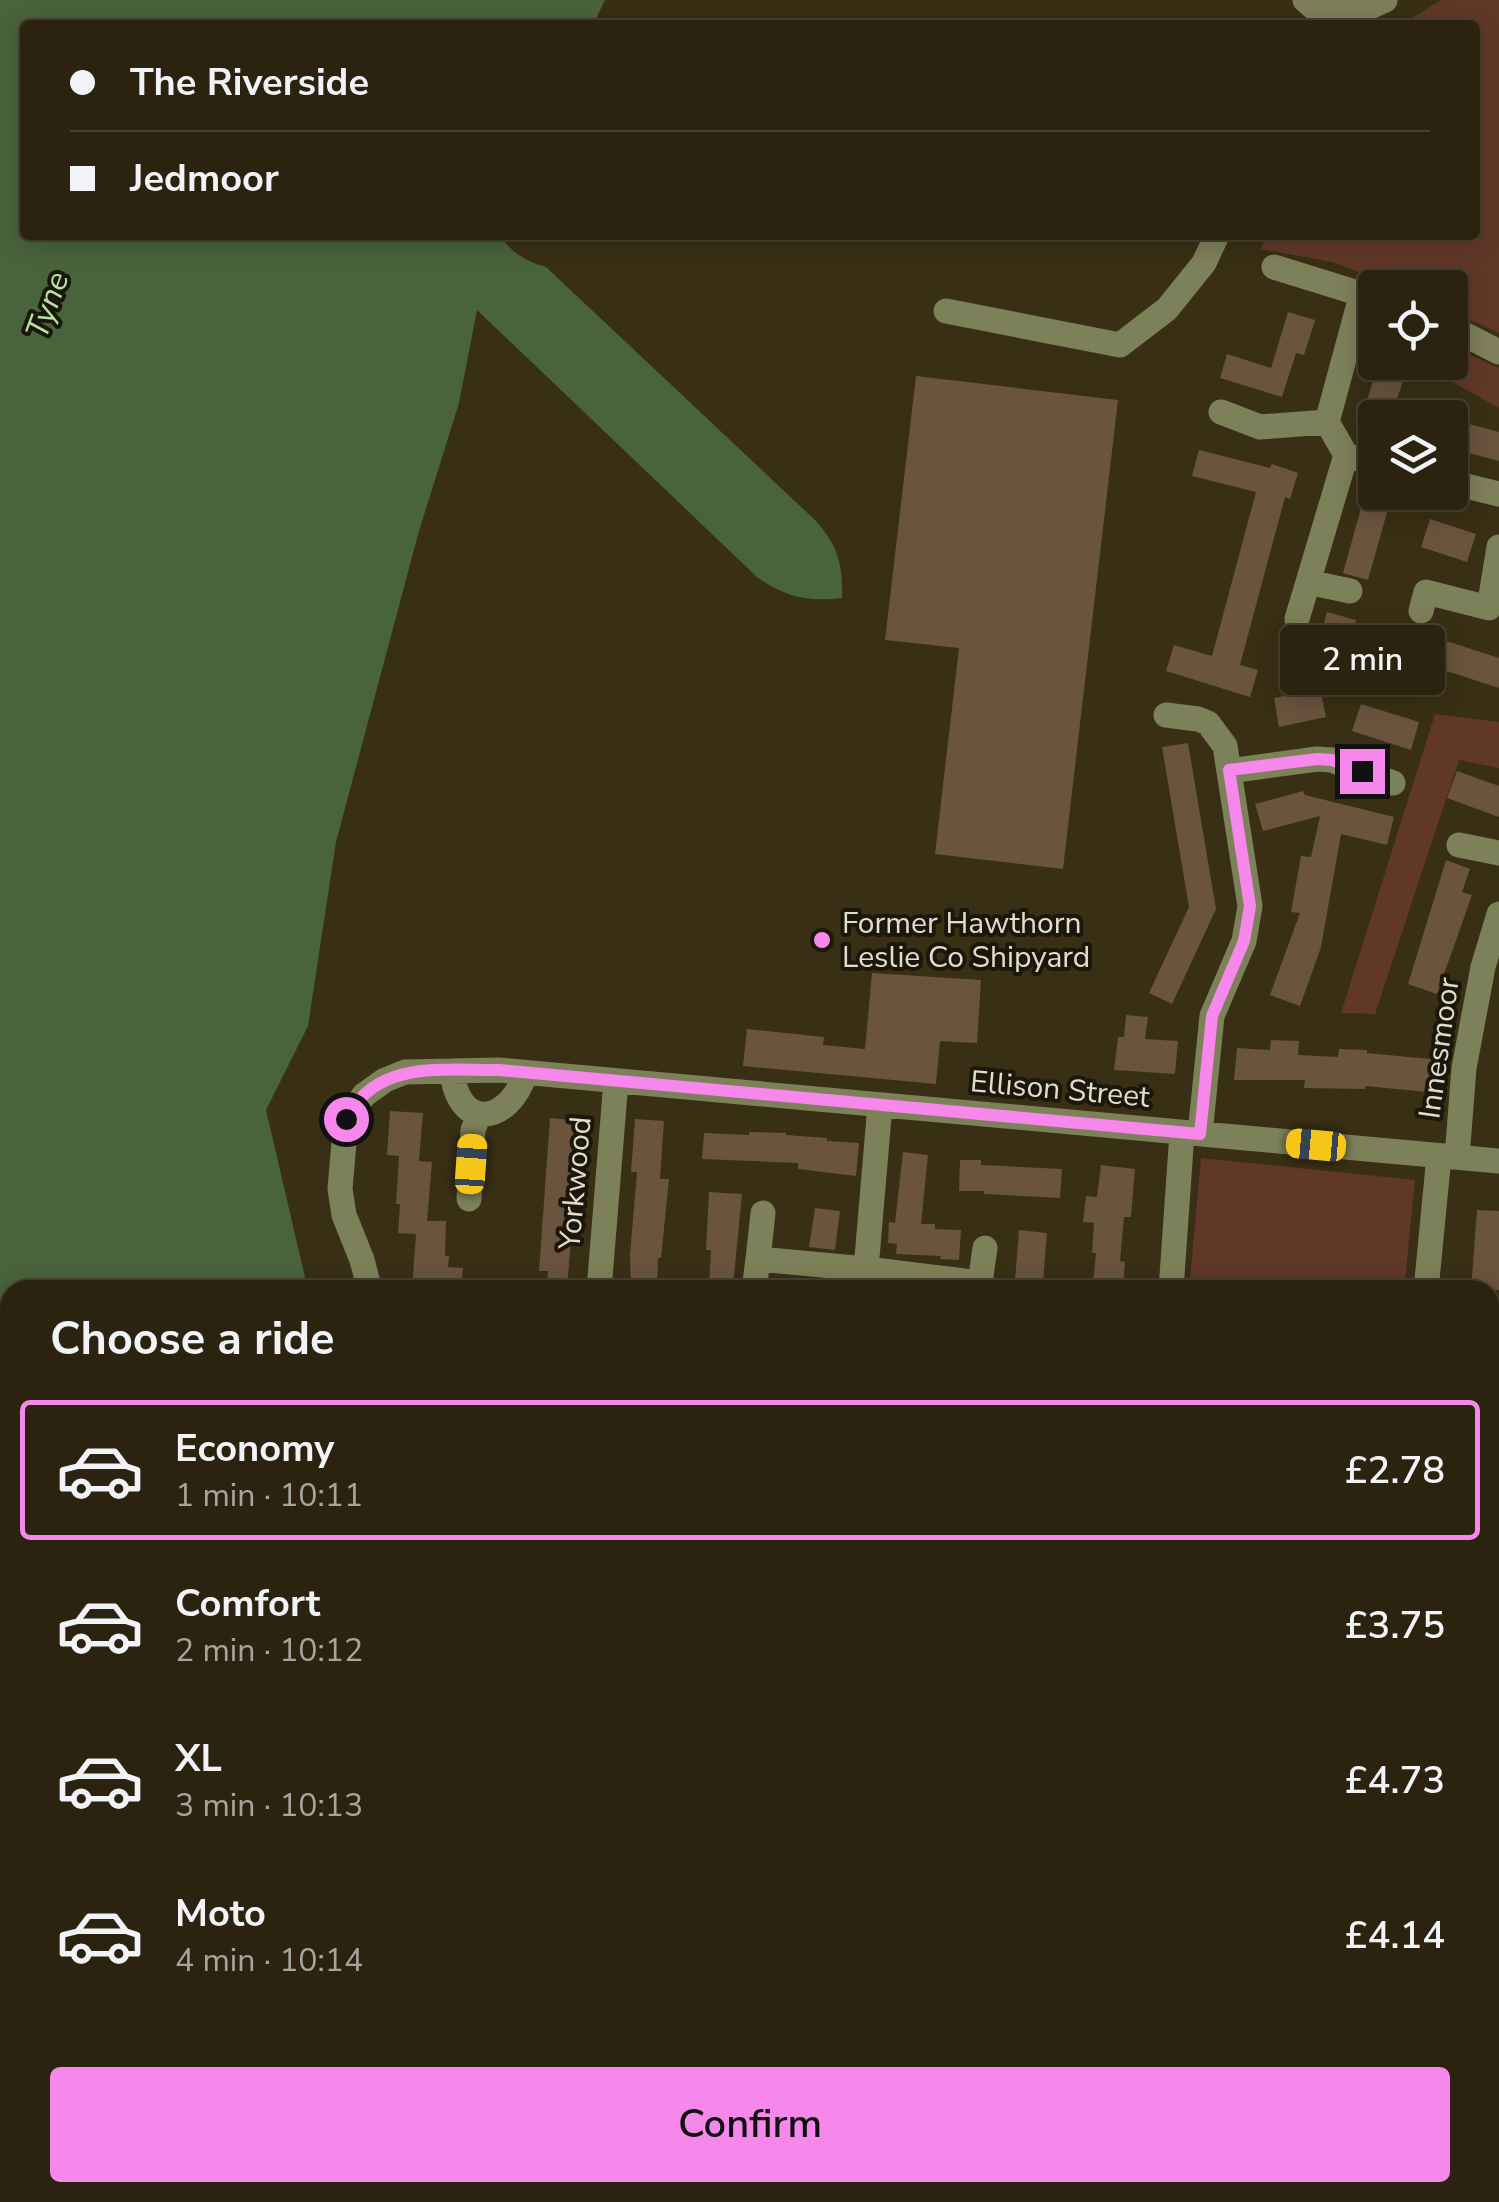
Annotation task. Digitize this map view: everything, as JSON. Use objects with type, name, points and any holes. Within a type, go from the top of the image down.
[{"type":"street","points":[[1304,0],[1314,8],[1367,12]]},
{"type":"street","points":[[946,311],[1120,345],[1167,309],[1204,263],[1215,240]]},
{"type":"street","points":[[1274,267],[1358,293]]},
{"type":"street","points":[[1358,327],[1327,422],[1346,455],[1358,458]]},
{"type":"street","points":[[1468,336],[1499,352]]},
{"type":"street","points":[[1221,412],[1260,427],[1327,422]]},
{"type":"street","points":[[1297,618],[1346,455]]},
{"type":"street","points":[[1468,486],[1499,494]]},
{"type":"street","points":[[1421,611],[1426,592],[1494,610],[1499,547]]},
{"type":"street","points":[[1308,582],[1350,590]]},
{"type":"street","points":[[1166,715],[1208,723],[1225,746],[1250,906],[1244,941],[1212,1016],[1191,1134],[1173,1280]]},
{"type":"street","points":[[1332,760],[1338,734]]},
{"type":"street","points":[[1229,770],[1332,760],[1393,782]]},
{"type":"street","points":[[1459,844],[1499,853]]},
{"type":"street","name":"Innesmoor","points":[[1428,1280],[1464,1068],[1499,914]]},
{"type":"street","name":"Ellison Street","points":[[367,1280],[344,1215],[340,1189],[346,1119],[364,1094],[404,1072],[499,1070],[1499,1161]]},
{"type":"street","points":[[452,1071],[458,1100],[478,1114],[512,1102],[526,1074]]},
{"type":"street","name":"Yorkwood","points":[[600,1280],[616,1081]]},
{"type":"street","points":[[866,1269],[880,1105]]},
{"type":"street","points":[[469,1198],[473,1130],[478,1114]]},
{"type":"street","points":[[755,1280],[763,1213]]},
{"type":"street","points":[[980,1280],[985,1248]]},
{"type":"street","points":[[758,1259],[956,1280]]},
{"type":"shaded area","points":[[1441,0],[1499,0],[1499,333],[1468,319],[1468,270],[1358,272],[1333,262],[1260,249],[1264,240],[1480,240],[1480,20],[1409,20]]},
{"type":"shaded area","points":[[1468,354],[1499,368],[1499,408],[1449,380],[1468,380]]},
{"type":"shaded area","points":[[1435,714],[1499,722],[1499,768],[1459,760],[1375,1014],[1341,1013]]},
{"type":"shaded area","points":[[1201,1158],[1415,1180],[1405,1280],[1190,1280]]},
{"type":"water","name":"Tyne","points":[[0,0],[605,0],[595,20],[20,20],[20,240],[503,240],[520,256],[546,267],[816,521],[834,547],[840,565],[842,598],[797,596],[757,577],[477,310],[459,403],[419,531],[336,842],[308,1026],[266,1110],[306,1280],[0,1280]]},
{"type":"building","points":[[1288,312],[1315,320],[1304,355],[1296,353],[1282,397],[1220,378],[1227,354],[1271,368]]},
{"type":"building","points":[[916,376],[1118,400],[1063,869],[935,854],[959,648],[885,640]]},
{"type":"building","points":[[1373,380],[1403,380],[1397,400],[1367,400]]},
{"type":"building","points":[[1468,424],[1499,432],[1499,461],[1468,453]]},
{"type":"building","points":[[1199,450],[1298,473],[1290,499],[1285,497],[1240,665],[1258,670],[1250,697],[1166,671],[1174,645],[1212,656],[1256,492],[1192,476]]},
{"type":"building","points":[[1360,510],[1388,510],[1368,580],[1343,573]]},
{"type":"building","points":[[1430,519],[1476,534],[1467,562],[1421,547]]},
{"type":"building","points":[[1327,612],[1356,620],[1342,666],[1314,658]]},
{"type":"building","points":[[1406,628],[1499,658],[1499,688],[1397,655]]},
{"type":"building","points":[[1320,689],[1326,717],[1279,727],[1274,698]]},
{"type":"building","points":[[1361,704],[1419,722],[1411,750],[1352,731]]},
{"type":"building","points":[[1188,743],[1216,909],[1172,1004],[1149,993],[1189,907],[1162,747]]},
{"type":"building","points":[[1457,771],[1499,786],[1499,817],[1447,798]]},
{"type":"building","points":[[1303,791],[1305,795],[1394,817],[1387,845],[1341,834],[1321,947],[1300,1006],[1270,995],[1300,913],[1291,912],[1301,856],[1311,857],[1320,816],[1263,831],[1255,804]]},
{"type":"building","points":[[1446,860],[1470,869],[1462,892],[1472,895],[1437,994],[1408,984]]},
{"type":"building","points":[[872,973],[981,980],[977,1043],[940,1041],[936,1084],[743,1066],[747,1029],[824,1037],[823,1045],[865,1049]]},
{"type":"building","points":[[1126,1015],[1148,1017],[1145,1039],[1178,1041],[1175,1074],[1114,1070],[1118,1037],[1124,1037]]},
{"type":"building","points":[[1271,1040],[1299,1041],[1298,1055],[1338,1057],[1339,1049],[1440,1060],[1438,1093],[1365,1086],[1304,1088],[1305,1080],[1234,1080],[1237,1048],[1270,1050]]},
{"type":"building","points":[[390,1111],[423,1113],[419,1161],[432,1162],[427,1221],[446,1221],[445,1256],[449,1256],[448,1267],[463,1268],[462,1280],[413,1280],[416,1234],[398,1233],[399,1156],[387,1155]]},
{"type":"building","points":[[550,1118],[580,1121],[568,1280],[548,1280],[548,1271],[539,1271]]},
{"type":"building","points":[[635,1119],[664,1121],[660,1179],[669,1179],[657,1280],[631,1280],[637,1172],[631,1172]]},
{"type":"building","points":[[749,1132],[859,1143],[856,1176],[798,1169],[798,1163],[702,1159],[704,1133]]},
{"type":"building","points":[[903,1152],[928,1155],[921,1224],[961,1230],[959,1260],[896,1254],[897,1244],[888,1243],[889,1222],[895,1223]]},
{"type":"building","points":[[960,1160],[981,1160],[981,1165],[1062,1169],[1060,1198],[959,1191]]},
{"type":"building","points":[[1101,1165],[1135,1169],[1131,1217],[1124,1217],[1120,1261],[1125,1262],[1124,1280],[1093,1280],[1094,1223],[1083,1222],[1086,1196],[1097,1197]]},
{"type":"building","points":[[709,1192],[742,1194],[734,1280],[709,1280],[711,1250],[706,1250]]},
{"type":"building","points":[[815,1208],[840,1211],[835,1250],[809,1247]]},
{"type":"building","points":[[1477,1210],[1499,1211],[1499,1280],[1472,1280]]},
{"type":"building","points":[[1019,1230],[1047,1233],[1043,1280],[1015,1280]]},
{"type":"place","name":"Former Hawthorn Leslie Co Shipyard","points":[[822,940]]},
{"type":"route","points":[[346,1119],[364,1094],[404,1072],[499,1070],[1200,1134],[1212,1016],[1244,941],[1250,906],[1229,770],[1317,759],[1362,771]]}]
